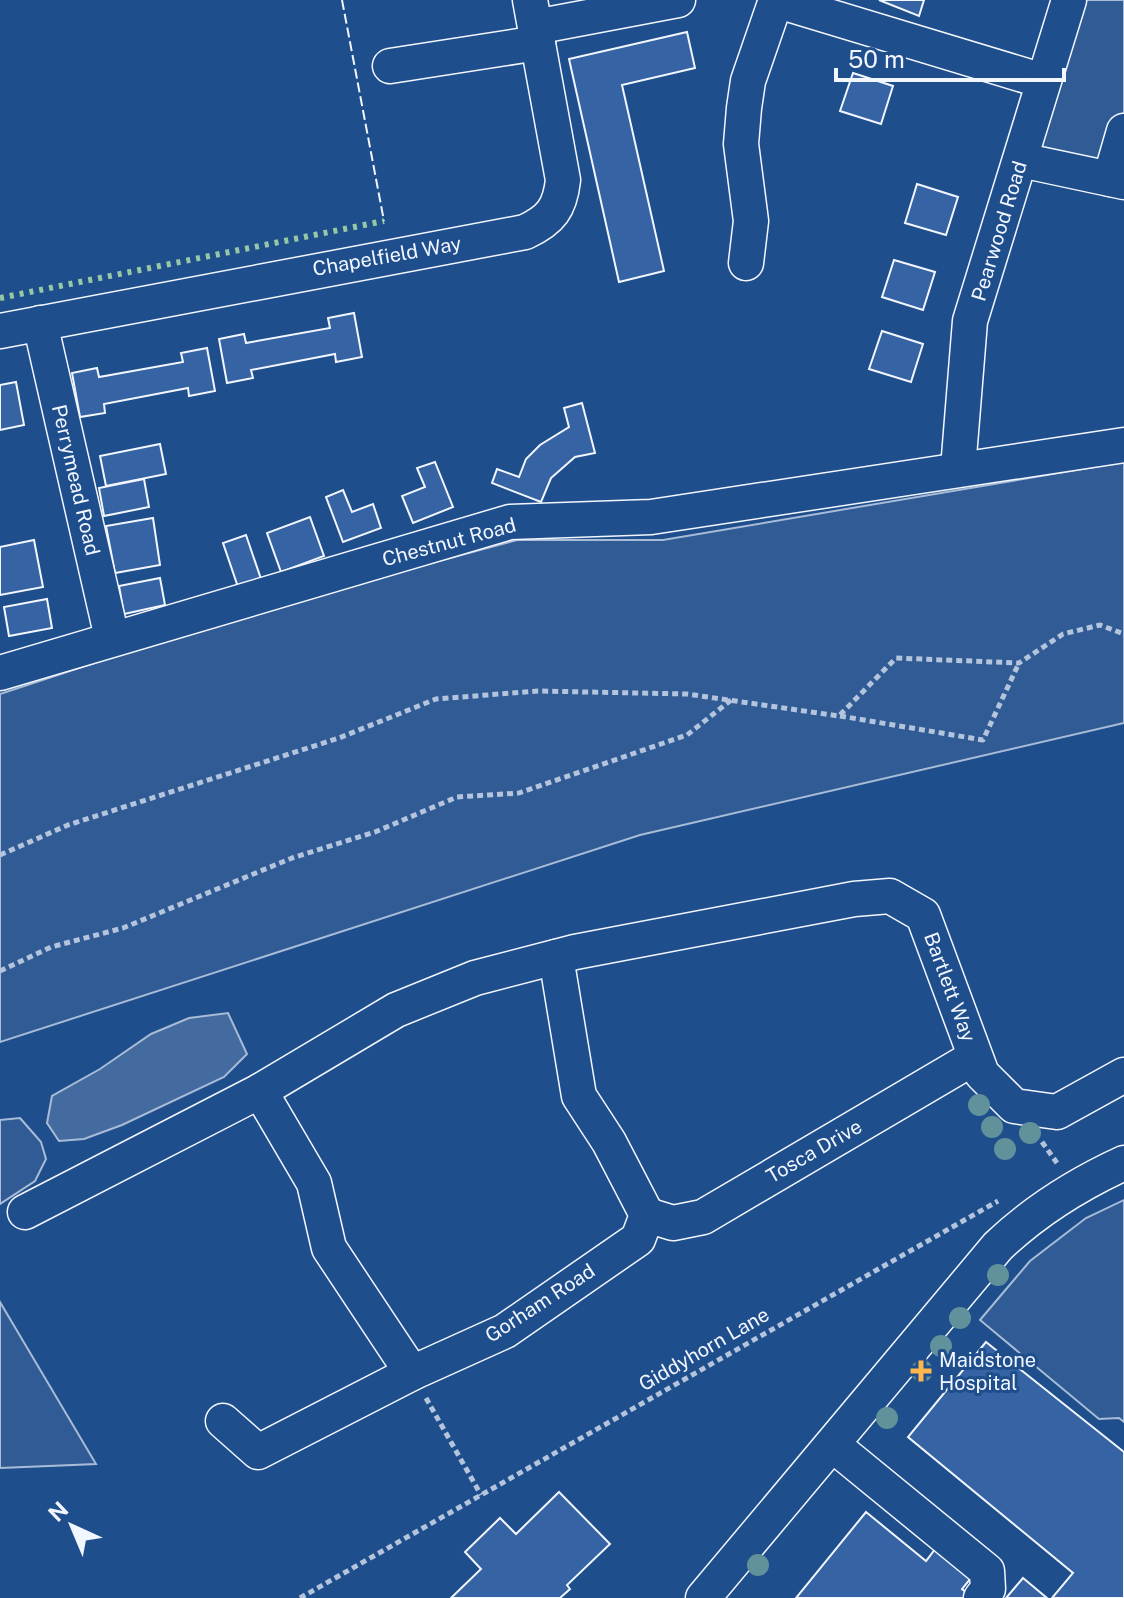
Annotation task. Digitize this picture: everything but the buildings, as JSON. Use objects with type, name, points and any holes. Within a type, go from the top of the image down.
[{"type":"street","points":[[390,66],[535,23],[678,0]]},
{"type":"street","points":[[746,263],[751,221],[741,144],[744,108],[748,81],[775,0],[1043,81]]},
{"type":"street","name":"Pearwood Road","points":[[958,469],[970,321],[1069,0]]},
{"type":"street","name":"Chapelfield Way","points":[[0,331],[525,232],[547,222],[560,203],[563,180],[535,23]]},
{"type":"street","points":[[1021,160],[1117,180],[1124,131]]},
{"type":"street","name":"Perrymead Road","points":[[40,323],[112,638]]},
{"type":"street","name":"Chestnut Road","points":[[0,673],[510,522],[651,517],[1124,445]]},
{"type":"street","name":"Bartlett Way","points":[[25,1212],[260,1091],[396,1010],[475,978],[556,957],[854,899],[890,896],[923,915],[982,1074],[1014,1106],[1057,1112],[1124,1075]]},
{"type":"street","points":[[556,957],[579,1096],[609,1142],[647,1215]]},
{"type":"street","name":"Tosca Drive","points":[[647,1215],[673,1223],[703,1217],[975,1057]]},
{"type":"street","points":[[260,1091],[314,1183],[329,1248],[412,1373]]},
{"type":"street","points":[[703,1598],[998,1246],[1027,1218],[1074,1187],[1124,1163]]},
{"type":"street","name":"Gorham Road","points":[[223,1421],[258,1452],[412,1373],[505,1331],[638,1239],[647,1215]]},
{"type":"street","points":[[833,1445],[987,1571],[988,1589],[981,1598]]},
{"type":"path","points":[[0,855],[68,825],[339,738],[436,699],[538,691],[687,694],[983,740],[1019,663],[1063,634],[1100,625],[1124,634]]},
{"type":"path","points":[[839,716],[896,658],[1019,663]]},
{"type":"path","points":[[0,971],[51,947],[123,928],[292,858],[375,832],[457,797],[519,793],[687,735],[731,700]]},
{"type":"path","points":[[1046,1173],[1059,1165]]},
{"type":"path","name":"Giddyhorn Lane","points":[[300,1598],[1004,1197]]},
{"type":"path","points":[[412,1373],[481,1495]]},
{"type":"shaded area","points":[[1069,0],[1124,0],[1124,131],[1110,179],[1021,160]]},
{"type":"shaded area","points":[[1124,462],[1124,723],[640,835],[0,1042],[0,694],[249,612],[517,540],[663,540]]},
{"type":"shaded area","points":[[228,1013],[247,1054],[224,1077],[122,1125],[84,1139],[59,1141],[47,1123],[52,1096],[100,1069],[151,1034],[189,1018]]},
{"type":"shaded area","points":[[20,1118],[41,1142],[46,1159],[35,1181],[0,1204],[0,1120]]},
{"type":"shaded area","points":[[1124,1200],[1124,1422],[1119,1418],[1099,1419],[980,1320],[1030,1261],[1086,1218]]},
{"type":"shaded area","points":[[0,1302],[96,1464],[0,1468]]},
{"type":"hedge","points":[[0,298],[384,221]]},
{"type":"fence","points":[[342,0],[384,221]]},
{"type":"place","name":"Maidstone Hospital","points":[[921,1371]]}]
